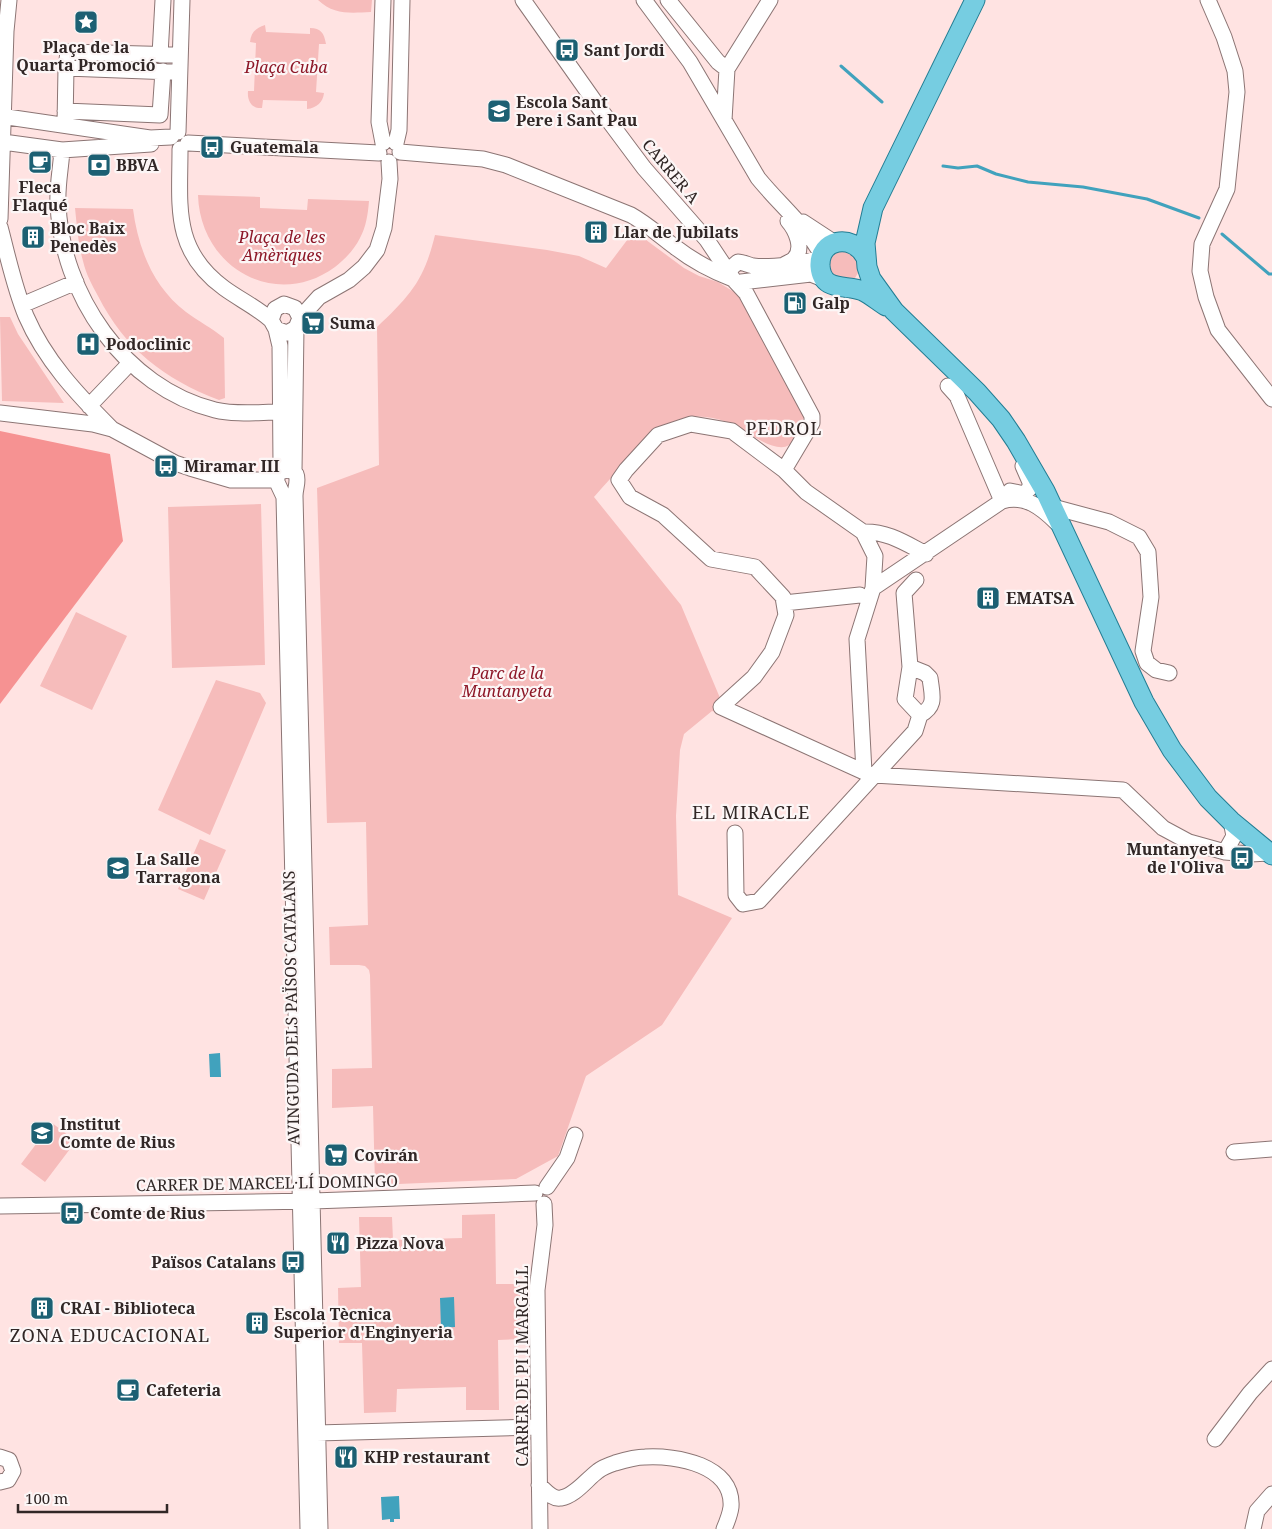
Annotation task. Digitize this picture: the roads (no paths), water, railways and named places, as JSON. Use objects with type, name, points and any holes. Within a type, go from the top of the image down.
[{"type":"main road","points":[[846,288],[860,281],[865,274],[865,243],[873,208],[974,0]]},
{"type":"main road","points":[[873,208],[850,235],[829,249],[820,270],[826,280],[838,288],[861,290],[894,311],[946,360],[1001,420],[1030,462],[1044,506],[1065,531],[1136,685],[1172,750],[1197,784],[1231,821],[1247,846],[1270,854]]},
{"type":"main road","points":[[829,249],[848,241],[861,249],[871,279],[894,311]]},
{"type":"street","points":[[0,219],[3,149],[3,31],[9,0]]},
{"type":"street","points":[[160,55],[163,0]]},
{"type":"street","points":[[182,0],[178,141],[180,220],[184,235],[198,261],[215,280],[261,311],[286,333],[298,323],[319,297],[349,280],[364,267],[377,250],[384,228],[390,179],[389,151],[379,122],[383,0]]},
{"type":"street","points":[[389,151],[399,120],[402,0]]},
{"type":"street","name":"CARRER A","points":[[523,0],[644,168],[739,274]]},
{"type":"street","points":[[644,0],[688,60],[758,178],[771,194],[829,249],[813,261],[784,265],[753,266],[739,274]]},
{"type":"street","points":[[668,0],[718,62],[727,69]]},
{"type":"street","points":[[724,120],[727,69],[770,0]]},
{"type":"street","points":[[1208,0],[1224,37],[1235,71],[1237,92],[1227,189],[1202,244],[1200,271],[1206,297],[1218,330],[1272,399]]},
{"type":"street","points":[[65,118],[68,52],[180,55]]},
{"type":"street","points":[[66,68],[180,72]]},
{"type":"street","points":[[699,78],[727,69]]},
{"type":"street","points":[[2,116],[65,118],[160,115],[163,72]]},
{"type":"street","points":[[65,118],[150,138],[178,141],[389,151],[483,159],[506,164],[631,215],[677,249],[699,260],[701,265],[739,274],[811,274],[826,280]]},
{"type":"street","points":[[379,122],[399,120]]},
{"type":"street","points":[[3,149],[62,150],[178,141]]},
{"type":"street","points":[[62,150],[58,203],[64,245],[76,282],[105,334],[130,362],[152,381],[175,396],[217,411],[280,412]]},
{"type":"street","points":[[771,194],[778,209],[791,225],[798,241],[798,253],[794,259],[784,265]]},
{"type":"street","points":[[0,227],[13,279],[26,317],[50,360],[65,380],[112,429]]},
{"type":"street","points":[[699,260],[710,255],[711,252],[707,240]]},
{"type":"street","points":[[739,274],[812,416],[812,423],[784,470]]},
{"type":"street","points":[[22,305],[76,282]]},
{"type":"street","points":[[274,324],[275,309],[284,304],[295,308],[298,323]]},
{"type":"street","name":"AVINGUDA DELS PAÏSOS CATALANS","points":[[298,323],[285,480],[307,1201],[320,1529]]},
{"type":"street","name":"AVINGUDA DELS PAÏSOS CATALANS","points":[[274,324],[280,346],[281,464],[285,480]]},
{"type":"street","points":[[89,406],[130,362]]},
{"type":"street","points":[[948,386],[957,396],[1002,502]]},
{"type":"street","points":[[0,413],[93,424],[112,429],[190,468],[230,480],[285,480]]},
{"type":"street","points":[[1001,420],[1030,482],[1030,494],[1044,506]]},
{"type":"street","points":[[869,774],[857,639],[875,556],[863,532],[806,492],[784,470],[732,431],[691,424],[658,435],[619,480],[630,497],[664,515],[712,559],[755,567],[783,597],[786,615],[772,652],[754,677],[721,707],[869,774],[1123,790],[1163,828],[1189,842],[1225,852],[1247,846]]},
{"type":"street","points":[[994,483],[1016,493],[1026,493],[1030,488]]},
{"type":"street","points":[[784,603],[866,592],[1002,502],[1015,499],[1110,522],[1139,537],[1148,552],[1150,597],[1143,651],[1147,663],[1156,670],[1169,673]]},
{"type":"street","points":[[863,532],[890,535],[926,554]]},
{"type":"street","points":[[916,580],[904,594],[910,667],[905,699],[920,715]]},
{"type":"street","points":[[735,833],[736,895],[743,904],[759,902],[869,774],[914,731],[920,715],[928,711],[933,703],[930,678],[925,673],[910,667]]},
{"type":"street","points":[[1225,852],[1234,836],[1231,821]]},
{"type":"street","points":[[542,1195],[566,1158],[575,1135]]},
{"type":"street","points":[[1234,1152],[1272,1149]]},
{"type":"street","name":"CARRER DE MARCEL·LÍ DOMINGO","points":[[0,1206],[542,1195]]},
{"type":"street","name":"CARRER DE PI I MARGALL","points":[[540,1529],[537,1290],[545,1225],[542,1195]]},
{"type":"street","name":"AVINGUDA DELS PAÏSOS CATALANS","points":[[307,1201],[308,1529]]},
{"type":"street","points":[[1215,1438],[1250,1393],[1272,1369]]},
{"type":"street","points":[[317,1433],[538,1427]]},
{"type":"street","points":[[539,1485],[554,1497],[560,1499],[570,1495],[598,1471],[610,1465],[645,1456],[678,1458],[690,1461],[709,1470],[726,1485],[731,1507],[724,1529]]},
{"type":"street","points":[[0,1457],[9,1460],[13,1471],[8,1480],[0,1482]]},
{"type":"street","points":[[1253,1529],[1257,1511],[1272,1494]]},
{"type":"water","points":[[220,1053],[221,1077],[210,1077],[209,1054]]},
{"type":"water","points":[[454,1297],[455,1327],[441,1328],[440,1298]]},
{"type":"water","points":[[399,1496],[400,1519],[394,1519],[394,1522],[390,1522],[390,1519],[382,1520],[381,1497]]},
{"type":"waterway","points":[[841,66],[882,102]]},
{"type":"waterway","points":[[943,166],[958,168],[977,166],[996,174],[1028,182],[1083,187],[1147,199],[1199,218]]},
{"type":"waterway","points":[[1222,234],[1269,274],[1272,274]]},
{"type":"place","name":"Plaça de la Quarta Promoció","points":[[86,22]]},
{"type":"place","name":"Sant Jordi","points":[[567,50]]},
{"type":"place","name":"Escola Sant Pere i Sant Pau","points":[[499,111]]},
{"type":"place","name":"Guatemala","points":[[212,147]]},
{"type":"place","name":"Fleca Flaqué","points":[[40,162]]},
{"type":"place","name":"BBVA","points":[[99,165]]},
{"type":"place","name":"Llar de Jubilats","points":[[596,232]]},
{"type":"place","name":"Bloc Baix Penedès","points":[[33,237]]},
{"type":"place","name":"Galp","points":[[795,303]]},
{"type":"place","name":"Suma","points":[[313,323]]},
{"type":"place","name":"Podoclinic","points":[[88,344]]},
{"type":"place","name":"Miramar III","points":[[166,466]]},
{"type":"place","name":"EMATSA","points":[[988,598]]},
{"type":"place","name":"Muntanyeta de l'Oliva","points":[[1242,858]]},
{"type":"place","name":"La Salle Tarragona","points":[[118,868]]},
{"type":"place","name":"Institut Comte de Rius","points":[[42,1133]]},
{"type":"place","name":"Covirán","points":[[336,1155]]},
{"type":"place","name":"Comte de Rius","points":[[72,1213]]},
{"type":"place","name":"Pizza Nova","points":[[338,1243]]},
{"type":"place","name":"Països Catalans","points":[[293,1262]]},
{"type":"place","name":"CRAI - Biblioteca","points":[[42,1308]]},
{"type":"place","name":"Escola Tècnica Superior d'Enginyeria","points":[[257,1323]]},
{"type":"place","name":"Cafeteria","points":[[128,1390]]},
{"type":"place","name":"KHP restaurant","points":[[346,1457]]},
{"type":"district","name":"PEDROL","points":[[784,429]]},
{"type":"district","name":"EL MIRACLE","points":[[751,813]]},
{"type":"district","name":"ZONA EDUCACIONAL","points":[[110,1336]]},
{"type":"park label","name":"Plaça Cuba","points":[[286,67]]},
{"type":"park label","name":"Plaça de les Amèriques","points":[[282,246]]},
{"type":"park label","name":"Parc de la Muntanyeta","points":[[507,682]]}]
